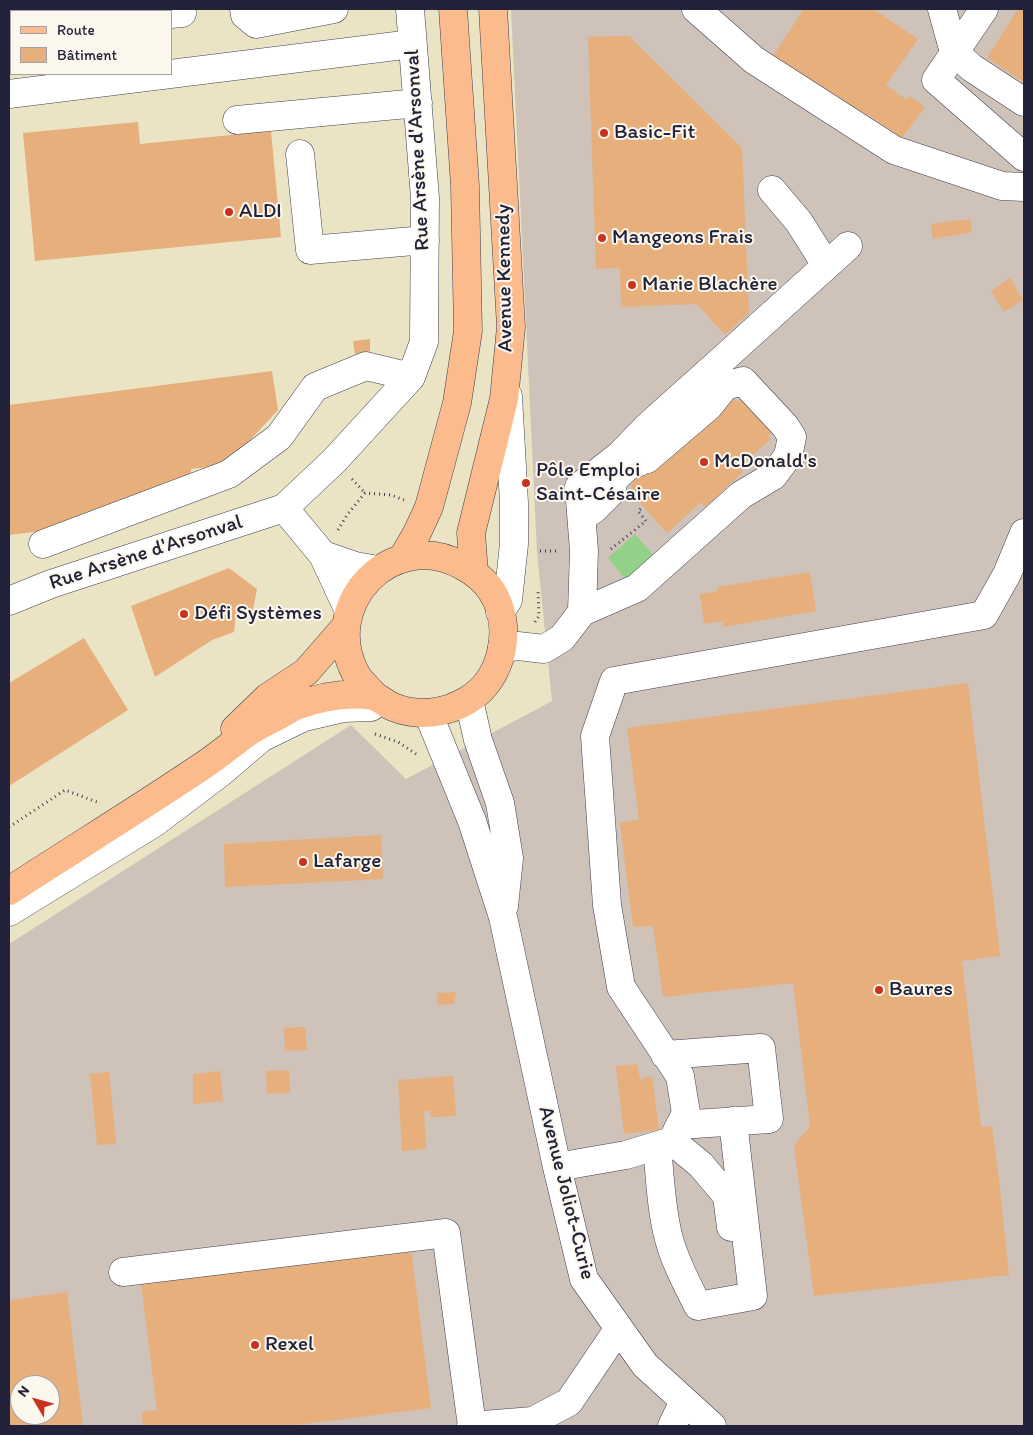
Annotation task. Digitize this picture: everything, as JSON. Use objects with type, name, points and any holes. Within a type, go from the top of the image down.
[{"type":"main road","name":"Avenue Kennedy","points":[[383,701],[358,677],[347,652],[348,618],[360,588],[390,564],[417,533],[429,507],[457,403],[468,331],[465,186],[453,9]]},
{"type":"main road","name":"Avenue Kennedy","points":[[474,573],[471,533],[504,398],[511,327],[493,9]]},
{"type":"main road","points":[[9,891],[207,763],[249,732],[294,707],[322,698],[347,695],[383,701],[409,712],[428,713],[450,710],[469,700],[485,686],[510,647],[500,612],[490,590],[474,573],[452,560],[427,555],[390,564]]},
{"type":"main road","points":[[207,763],[233,731],[268,697],[306,672],[348,618]]},
{"type":"street","points":[[244,9],[245,15],[256,24],[334,9]]},
{"type":"street","name":"Rue Arsène d'Arsonval","points":[[9,601],[51,584],[284,508],[334,461],[411,377],[424,342],[425,198],[410,9]]},
{"type":"street","points":[[696,9],[728,22],[754,60],[894,150],[1002,186],[1024,187]]},
{"type":"street","points":[[942,9],[954,52],[972,68],[1024,102]]},
{"type":"street","points":[[984,9],[936,80],[1024,157]]},
{"type":"street","points":[[172,74],[412,44]]},
{"type":"street","points":[[9,94],[162,75]]},
{"type":"street","points":[[237,120],[418,103]]},
{"type":"street","points":[[300,154],[310,250],[425,240]]},
{"type":"street","points":[[772,190],[800,222],[826,265]]},
{"type":"street","points":[[582,612],[584,550],[579,487],[620,455],[647,428],[848,246]]},
{"type":"street","points":[[43,544],[229,474],[279,437],[315,387],[366,366],[411,377]]},
{"type":"street","points":[[500,612],[508,600],[514,544],[514,503],[506,371]]},
{"type":"street","points":[[510,647],[544,648],[562,638],[582,612],[637,588],[741,495],[773,476],[788,456],[792,438],[785,426],[743,381],[725,386],[709,406],[647,459],[629,465],[614,479],[611,492],[594,509],[582,517]]},
{"type":"street","points":[[620,455],[647,459]]},
{"type":"street","points":[[284,508],[323,555],[348,618]]},
{"type":"street","points":[[733,1121],[753,1296],[698,1306],[682,1275],[669,1238],[662,1198],[670,1137],[686,1113],[680,1076],[621,987],[607,905],[596,736],[614,681],[984,614],[1007,574],[1024,533]]},
{"type":"street","points":[[323,555],[355,566],[390,564]]},
{"type":"street","name":"Avenue Joliot-Curie","points":[[469,700],[478,740],[502,812],[509,858],[503,917]]},
{"type":"street","points":[[9,912],[154,823],[220,773],[261,738],[304,717],[383,701]]},
{"type":"street","name":"Avenue Joliot-Curie","points":[[428,713],[472,821],[503,917],[557,1167],[584,1279],[645,1365],[712,1426]]},
{"type":"street","points":[[557,1167],[626,1155],[670,1137],[733,1121],[769,1119],[761,1048],[665,1055]]},
{"type":"street","points":[[670,1137],[701,1165],[727,1196],[735,1250],[749,1260]]},
{"type":"street","points":[[123,1272],[446,1233],[472,1426],[532,1421],[568,1402],[619,1328]]},
{"type":"street","points":[[672,1426],[684,1401]]},
{"type":"path","points":[[349,476],[366,493],[391,495],[412,503]]},
{"type":"path","points":[[323,555],[347,515],[366,493]]},
{"type":"path","points":[[603,550],[611,549],[646,520],[638,511],[643,507]]},
{"type":"path","points":[[537,551],[562,552]]},
{"type":"path","points":[[510,647],[539,616],[538,588]]},
{"type":"path","points":[[371,732],[398,742],[420,757],[445,752]]},
{"type":"path","points":[[9,827],[66,790],[102,804]]},
{"type":"shaded area","points":[[511,9],[1024,9],[1024,1426],[9,1426],[9,944],[351,725],[406,779],[552,701],[537,552]]},
{"type":"green space","points":[[9,9],[17,9],[10,10],[9,69]]},
{"type":"green space","points":[[635,534],[653,555],[626,580],[608,558]]},
{"type":"building","points":[[804,9],[873,9],[918,39],[886,85],[907,100],[910,96],[925,107],[902,138],[867,114],[864,118],[773,56]]},
{"type":"building","points":[[1018,9],[1024,9],[1024,82],[987,58]]},
{"type":"building","points":[[629,36],[742,148],[749,313],[725,335],[697,304],[621,307],[620,268],[596,269],[588,37]]},
{"type":"building","points":[[138,122],[140,144],[271,131],[281,237],[35,261],[23,133]]},
{"type":"building","points":[[970,219],[972,232],[933,239],[931,224]]},
{"type":"building","points":[[1010,278],[1023,300],[1004,312],[991,291]]},
{"type":"building","points":[[370,339],[370,352],[355,354],[353,341]]},
{"type":"building","points":[[272,371],[278,410],[227,465],[191,469],[191,473],[42,531],[9,535],[9,405]]},
{"type":"building","name":"McDonald's","points":[[726,397],[731,402],[734,399],[738,402],[742,398],[773,431],[768,436],[771,439],[739,467],[743,472],[705,507],[701,502],[667,533],[630,492],[633,489],[630,485]]},
{"type":"building","points":[[229,568],[257,589],[253,610],[236,614],[234,632],[212,640],[155,677],[131,606]]},
{"type":"building","points":[[810,572],[816,611],[724,627],[723,621],[704,624],[700,594],[718,591],[718,587]]},
{"type":"building","points":[[84,638],[128,710],[9,786],[9,683]]},
{"type":"building","name":"Baures","points":[[968,683],[1000,956],[962,961],[981,1127],[992,1126],[1009,1275],[814,1296],[794,1146],[810,1126],[793,983],[663,997],[653,926],[633,927],[620,823],[639,819],[627,728]]},
{"type":"building","name":"Lafarge","points":[[381,835],[383,879],[225,887],[224,844]]},
{"type":"building","points":[[456,992],[454,1004],[437,1005],[437,993]]},
{"type":"building","points":[[305,1027],[307,1050],[285,1051],[284,1028]]},
{"type":"building","points":[[637,1064],[640,1079],[652,1076],[659,1130],[624,1134],[616,1066]]},
{"type":"building","points":[[289,1070],[290,1093],[267,1094],[266,1071]]},
{"type":"building","points":[[220,1071],[223,1101],[193,1104],[193,1074]]},
{"type":"building","points":[[109,1072],[116,1144],[97,1145],[90,1074]]},
{"type":"building","points":[[453,1076],[456,1116],[431,1117],[430,1111],[424,1111],[426,1149],[402,1151],[398,1080]]},
{"type":"building","points":[[411,1249],[431,1408],[288,1426],[143,1426],[142,1412],[157,1410],[141,1283]]},
{"type":"building","points":[[67,1292],[83,1426],[9,1426],[9,1300]]},
{"type":"place","name":"Basic-Fit","points":[[604,133]]},
{"type":"place","name":"ALDI","points":[[229,212]]},
{"type":"place","name":"Mangeons Frais","points":[[602,238]]},
{"type":"place","name":"Marie Blachère","points":[[632,285]]},
{"type":"place","name":"McDonald's","points":[[704,462]]},
{"type":"place","name":"Pôle Emploi Saint-Césaire","points":[[526,483]]},
{"type":"place","name":"Défi Systèmes","points":[[184,614]]},
{"type":"place","name":"Lafarge","points":[[303,862]]},
{"type":"place","name":"Baures","points":[[879,990]]},
{"type":"place","name":"Rexel","points":[[255,1345]]}]
